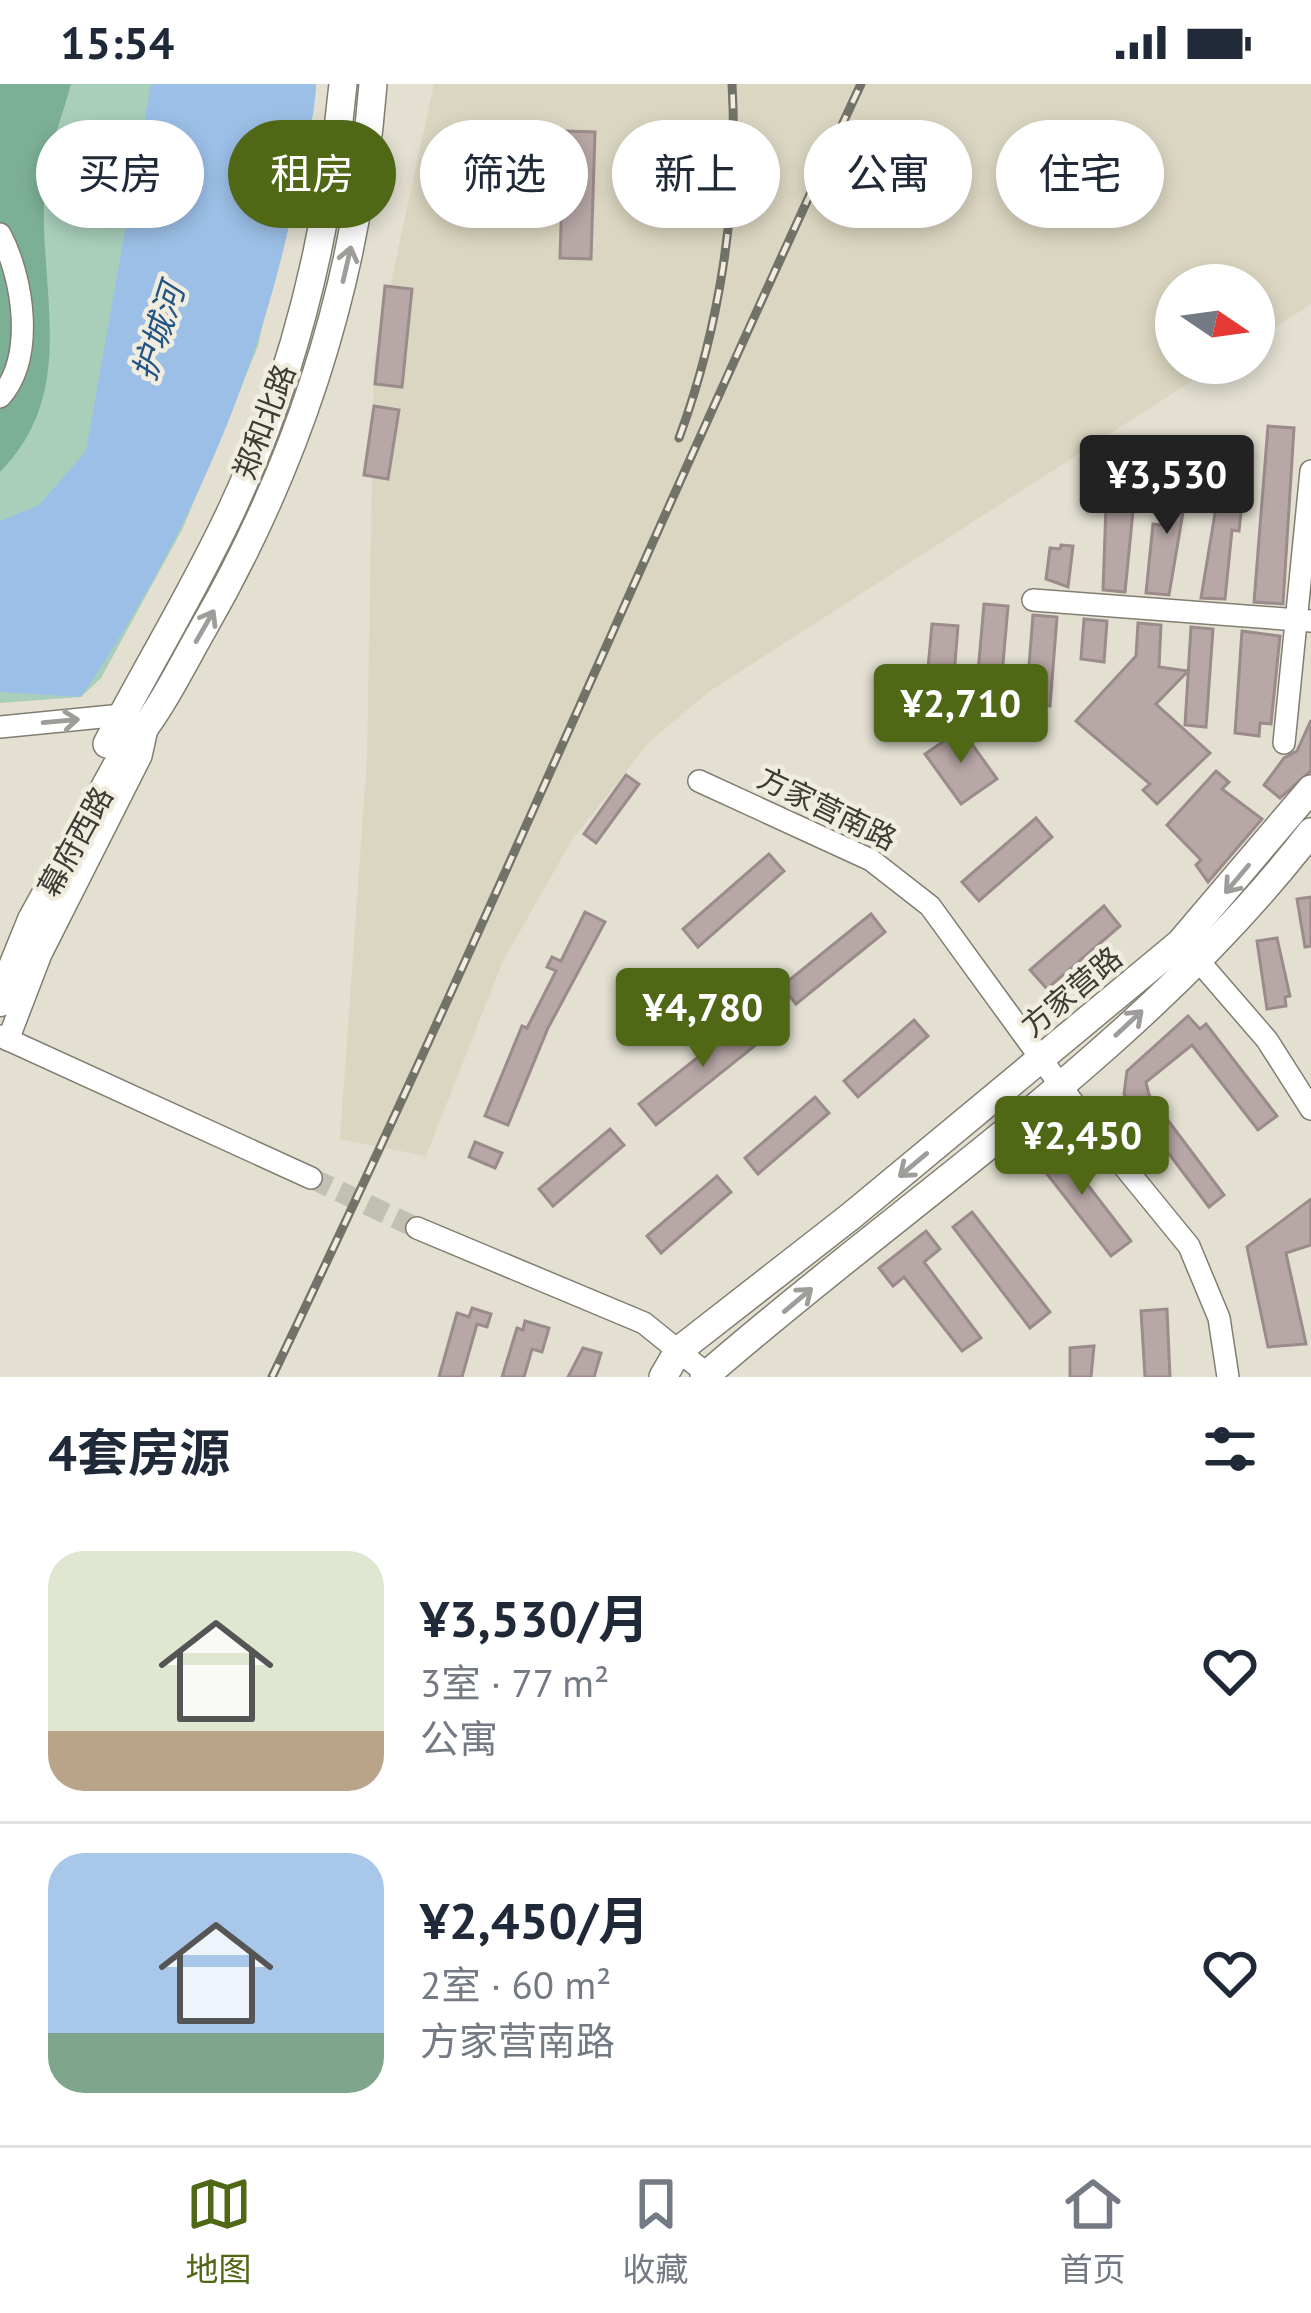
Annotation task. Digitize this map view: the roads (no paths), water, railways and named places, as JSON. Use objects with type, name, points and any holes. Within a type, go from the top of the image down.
[{"type":"highway","name":"幕府西路","points":[[0,956],[126,734]]},
{"type":"highway","name":"幕府西路","points":[[0,1001],[33,920],[126,734]]},
{"type":"main road","name":"郑和北路","points":[[126,734],[268,423],[320,245],[343,84]]},
{"type":"main road","name":"郑和北路","points":[[126,734],[234,572],[298,436],[350,255],[374,84]]},
{"type":"main road","name":"方家营路","points":[[678,1351],[1044,1059],[1180,943],[1311,789]]},
{"type":"main road","name":"方家营路","points":[[706,1376],[1062,1084],[1198,959],[1311,832]]},
{"type":"main road","points":[[664,1377],[678,1351]]},
{"type":"street","points":[[0,234],[21,309],[22,348],[9,387],[0,397]]},
{"type":"street","points":[[1284,743],[1302,620],[1311,471]]},
{"type":"street","points":[[1033,600],[1302,620]]},
{"type":"street","points":[[0,727],[126,734],[141,756],[4,1038],[310,1178]]},
{"type":"street","name":"方家营南路","points":[[699,781],[871,860],[930,906],[1189,1246],[1220,1318],[1228,1377]]},
{"type":"street","points":[[1198,959],[1267,1040],[1311,1109]]},
{"type":"street","points":[[417,1228],[644,1323],[706,1376]]},
{"type":"water","name":"护城河","points":[[151,84],[316,84],[312,120],[228,120],[228,228],[288,228],[240,392],[185,518],[119,639],[81,697],[0,692],[0,521],[39,505],[86,451],[125,228],[204,228],[204,120],[145,120]]},
{"type":"tunnel","points":[[311,1178],[417,1228]]},
{"type":"railway","points":[[679,438],[706,352],[724,264],[732,173],[732,84]]},
{"type":"railway","points":[[272,1377],[861,84]]}]
